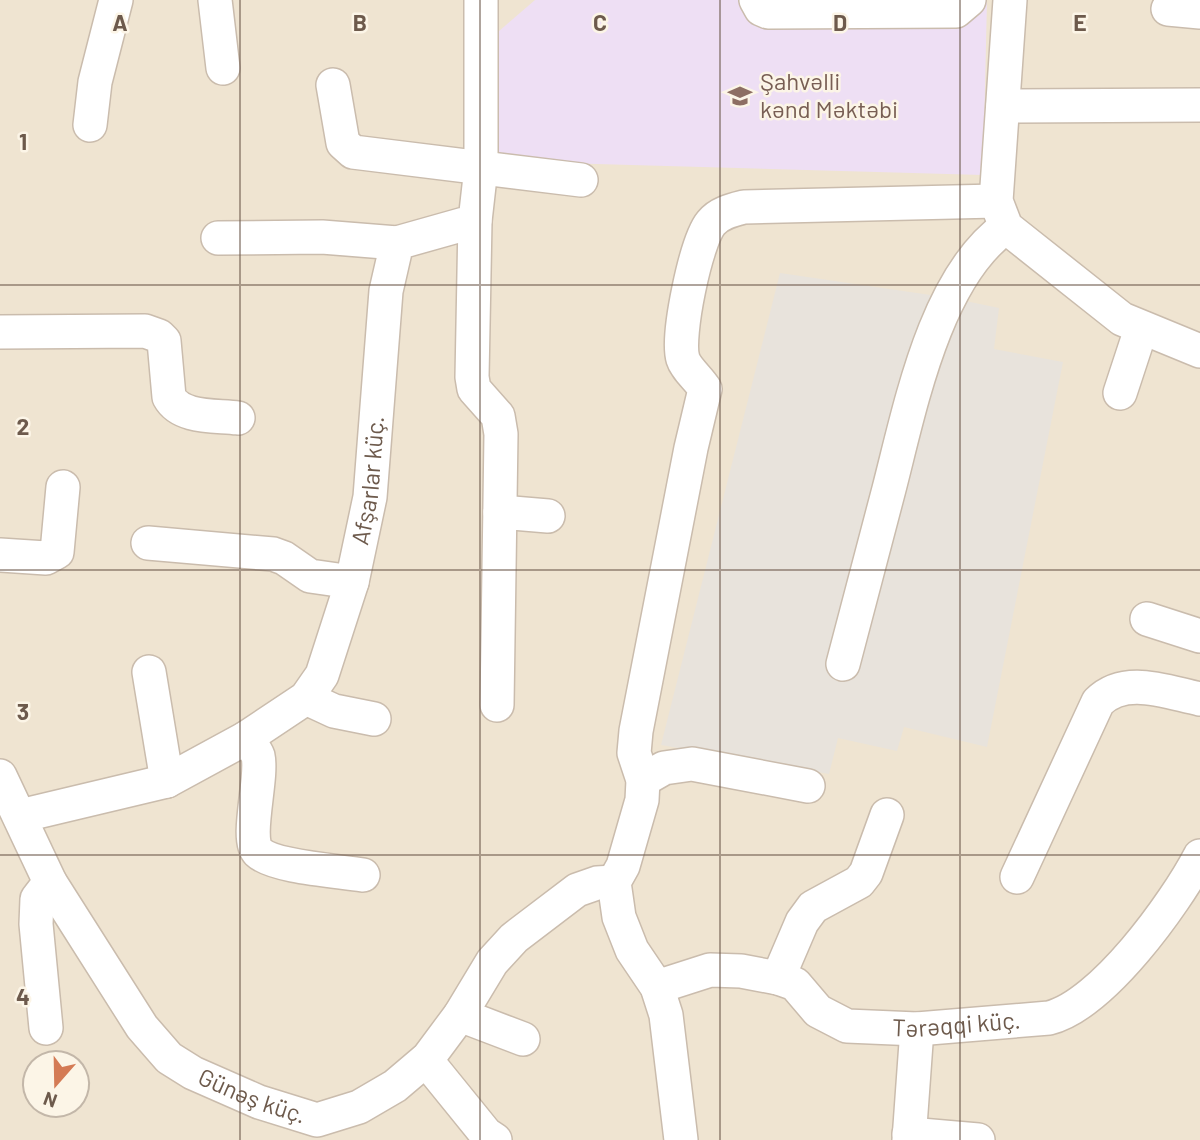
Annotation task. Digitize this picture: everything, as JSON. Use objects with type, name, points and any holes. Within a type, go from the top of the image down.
[{"type":"street","points":[[90,125],[95,82],[116,0]]},
{"type":"street","points":[[215,0],[223,68]]},
{"type":"street","points":[[481,0],[481,168],[475,221],[472,377],[474,388],[498,416],[501,435],[497,705]]},
{"type":"street","points":[[755,0],[761,9],[768,12],[956,11],[969,0]]},
{"type":"street","points":[[843,664],[921,366],[951,298],[1001,214],[1003,106],[1010,0]]},
{"type":"street","points":[[332,85],[343,143],[353,152],[581,180]]},
{"type":"street","points":[[1003,106],[1200,105]]},
{"type":"street","points":[[681,1140],[668,1028],[657,987],[632,950],[619,917],[614,881],[623,866],[642,800],[643,780],[634,752],[636,731],[705,389],[683,362],[681,335],[702,239],[711,223],[723,213],[758,206],[1001,214],[1122,319],[1200,351]]},
{"type":"street","points":[[218,238],[322,237],[397,243],[475,221]]},
{"type":"street","name":"Afşarlar küç.","points":[[20,816],[167,780],[247,738],[306,698],[322,676],[352,582],[370,497],[386,291],[397,243]]},
{"type":"street","points":[[1120,393],[1141,329]]},
{"type":"street","points":[[0,332],[145,331],[159,335],[164,341],[173,403],[184,411],[238,418]]},
{"type":"street","points":[[0,555],[46,558],[57,552],[63,487]]},
{"type":"street","points":[[500,512],[548,516]]},
{"type":"street","points":[[148,543],[273,554],[284,558],[310,576],[352,582]]},
{"type":"street","points":[[1147,619],[1200,636]]},
{"type":"street","points":[[149,672],[167,780]]},
{"type":"street","points":[[1017,877],[1098,702],[1107,694],[1134,686],[1200,699]]},
{"type":"street","points":[[306,698],[334,711],[374,719]]},
{"type":"street","points":[[247,738],[258,754],[259,774],[253,841],[258,852],[273,860],[363,875]]},
{"type":"street","points":[[643,780],[664,768],[692,764],[808,786]]},
{"type":"street","name":"Günəş küç.","points":[[0,776],[50,882],[142,1027],[169,1058],[193,1073],[315,1130],[395,1086],[426,1060],[460,1015],[492,962],[514,937],[578,891],[597,883],[614,881]]},
{"type":"street","points":[[778,978],[802,922],[813,907],[859,881],[866,873],[887,815]]},
{"type":"street","name":"Tərəqqi küç.","points":[[657,987],[710,970],[741,971],[778,978],[794,984],[832,1021],[847,1026],[916,1029],[1064,1015],[1088,998],[1161,921],[1191,897],[1200,856]]},
{"type":"street","points":[[46,1028],[36,924],[37,899],[50,882]]},
{"type":"street","points":[[460,1015],[523,1039]]},
{"type":"street","points":[[916,1029],[909,1137],[978,1140]]},
{"type":"street","points":[[426,1060],[486,1134],[495,1140]]},
{"type":"shaded area","points":[[0,0],[1200,0],[1200,1140],[0,1140]]},
{"type":"shaded area","name":"Şahvəlli kənd Məktəbi","points":[[535,0],[987,0],[983,175],[493,161],[498,32]]},
{"type":"shaded area","points":[[780,273],[951,298],[999,308],[994,349],[1063,362],[987,747],[904,727],[897,751],[838,738],[829,774],[661,745]]},
{"type":"place","name":"Şahvəlli kənd Məktəbi","points":[[740,96]]}]
